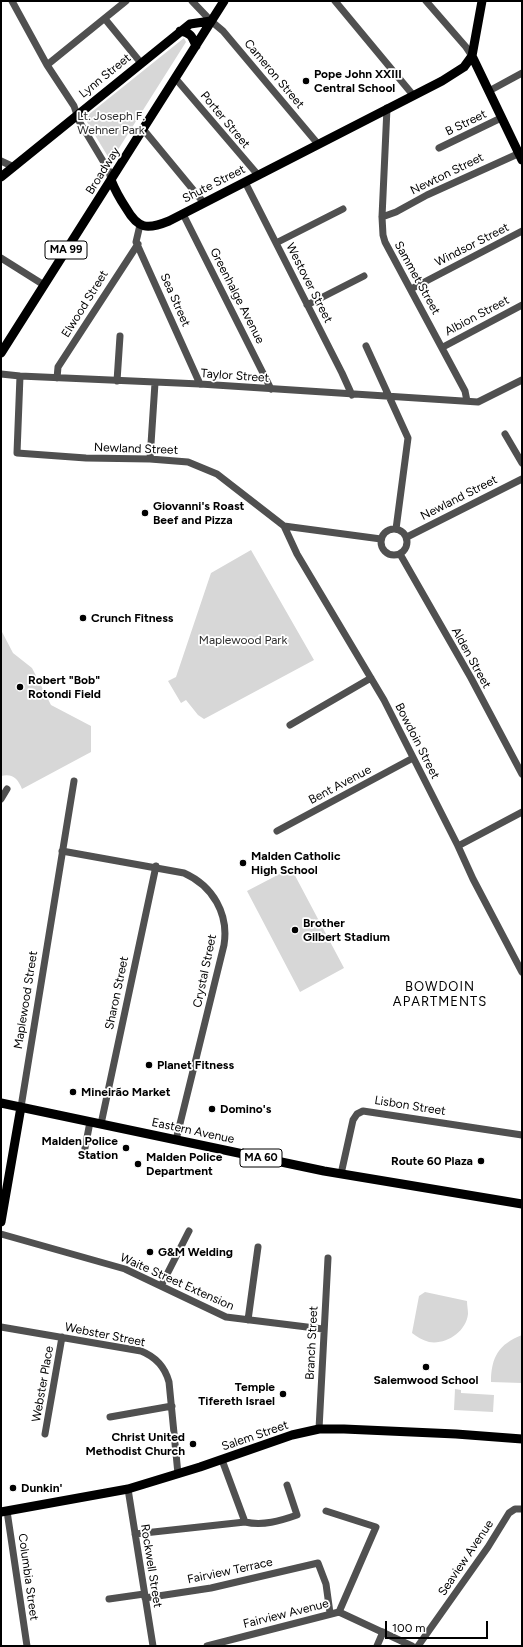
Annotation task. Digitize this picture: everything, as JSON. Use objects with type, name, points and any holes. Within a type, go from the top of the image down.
[{"type":"main road","name":"Broadway","points":[[2,350],[176,79],[224,1]]},
{"type":"main road","points":[[482,1],[472,56],[521,155]]},
{"type":"main road","name":"Lynn Street","points":[[1,177],[192,22],[211,21]]},
{"type":"main road","points":[[180,31],[192,35],[196,46]]},
{"type":"main road","name":"Shute Street","points":[[140,225],[158,225],[183,214],[455,73],[466,66],[472,56]]},
{"type":"main road","points":[[111,180],[132,218],[140,225]]},
{"type":"main road","name":"Eastern Avenue","points":[[1,1103],[341,1174],[522,1204]]},
{"type":"main road","name":"Maplewood Street","points":[[1,1222],[21,1107]]},
{"type":"main road","name":"Salem Street","points":[[4,1512],[128,1489],[222,1460],[292,1435],[319,1429],[448,1433],[522,1439]]},
{"type":"street","points":[[12,1],[47,65],[74,106],[77,115],[108,171],[111,180]]},
{"type":"street","points":[[47,65],[126,1]]},
{"type":"street","name":"Cameron Street","points":[[192,1],[223,31],[318,144]]},
{"type":"street","points":[[335,1],[413,95]]},
{"type":"street","points":[[426,1],[472,56]]},
{"type":"street","points":[[105,19],[141,62]]},
{"type":"street","points":[[489,91],[522,73]]},
{"type":"street","name":"Porter Street","points":[[176,79],[258,175]]},
{"type":"street","name":"Sammet Street","points":[[388,108],[382,235],[443,347],[465,390],[467,401]]},
{"type":"street","name":"B Street","points":[[440,148],[502,118]]},
{"type":"street","points":[[143,129],[204,203]]},
{"type":"street","name":"Newton Street","points":[[382,217],[396,212],[427,195],[521,155]]},
{"type":"street","points":[[1,162],[14,167]]},
{"type":"street","name":"Westover Street","points":[[245,182],[342,372],[352,395]]},
{"type":"street","points":[[276,243],[343,209]]},
{"type":"street","name":"Greenhalge Avenue","points":[[183,214],[271,389]]},
{"type":"street","name":"Sea Street","points":[[140,225],[136,242],[200,384]]},
{"type":"street","name":"Windsor Street","points":[[411,289],[522,231]]},
{"type":"street","name":"Elwood Street","points":[[57,378],[58,367],[138,244]]},
{"type":"street","points":[[1,258],[44,286]]},
{"type":"street","points":[[307,305],[364,276]]},
{"type":"street","name":"Albion Street","points":[[443,347],[522,305]]},
{"type":"street","points":[[117,381],[120,336]]},
{"type":"street","points":[[366,346],[408,438],[396,529]]},
{"type":"street","name":"Taylor Street","points":[[1,374],[155,383],[200,384],[352,395],[467,401],[481,401],[522,380]]},
{"type":"street","name":"Newland Street","points":[[20,376],[17,453],[86,458],[150,458],[188,462],[201,466],[216,474],[284,526],[381,539]]},
{"type":"street","points":[[150,458],[155,383]]},
{"type":"street","points":[[505,434],[522,463]]},
{"type":"street","name":"Newland Street","points":[[407,537],[522,479]]},
{"type":"street","name":"Bowdoin Street","points":[[284,526],[297,554],[371,678],[458,846],[473,880],[522,972]]},
{"type":"street","points":[[396,529],[402,531],[407,537],[406,547],[400,554],[392,554],[385,550],[381,543],[381,539],[387,531],[396,529]]},
{"type":"street","name":"Alden Street","points":[[400,554],[471,678],[522,774]]},
{"type":"street","points":[[290,725],[371,678]]},
{"type":"street","name":"Bent Avenue","points":[[277,831],[413,758]]},
{"type":"street","name":"Maplewood Street","points":[[21,1107],[74,781]]},
{"type":"street","points":[[1,799],[7,789]]},
{"type":"street","points":[[458,846],[521,815]]},
{"type":"street","name":"Crystal Street","points":[[62,851],[184,872],[192,876],[213,895],[222,912],[225,933],[222,953],[176,1140]]},
{"type":"street","name":"Sharon Street","points":[[101,1124],[156,866]]},
{"type":"street","name":"Lisbon Street","points":[[341,1174],[353,1120],[357,1114],[363,1111],[522,1135]]},
{"type":"street","points":[[85,1148],[90,1122]]},
{"type":"street","points":[[161,1286],[188,1231]]},
{"type":"street","name":"Waite Street Extension","points":[[1,1234],[119,1267],[223,1316],[323,1329]]},
{"type":"street","points":[[248,1320],[258,1247]]},
{"type":"street","name":"Branch Street","points":[[319,1429],[323,1329],[328,1258]]},
{"type":"street","name":"Webster Street","points":[[1,1327],[141,1351],[152,1356],[160,1364],[167,1375],[172,1406],[178,1474]]},
{"type":"street","name":"Webster Place","points":[[45,1434],[62,1337]]},
{"type":"street","points":[[110,1416],[172,1406]]},
{"type":"street","points":[[222,1460],[245,1522]]},
{"type":"street","points":[[135,1534],[245,1522],[266,1524],[297,1515],[287,1485]]},
{"type":"street","name":"Rockwell Street","points":[[128,1489],[153,1646]]},
{"type":"street","name":"Seaview Avenue","points":[[418,1646],[488,1547],[509,1513],[515,1509],[522,1509]]},
{"type":"street","points":[[326,1511],[376,1528],[339,1612]]},
{"type":"street","name":"Columbia Street","points":[[4,1512],[27,1646]]},
{"type":"street","name":"Fairview Terrace","points":[[109,1599],[211,1588],[318,1563],[326,1584],[330,1613]]},
{"type":"street","name":"Fairview Avenue","points":[[207,1646],[226,1643],[330,1613],[339,1612],[412,1646]]},
{"type":"street","points":[[378,1646],[383,1632]]},
{"type":"green space","name":"Lt. Joseph F. Wehner Park","points":[[184,38],[186,42],[110,160],[87,122],[88,115]]},
{"type":"green space","name":"Maplewood Park","points":[[251,550],[314,660],[204,719],[198,715],[186,700],[181,703],[168,681],[176,677],[211,573]]},
{"type":"green space","points":[[1,630],[13,653],[32,668],[51,705],[91,726],[91,752],[22,789],[19,782],[12,776],[1,776]]},
{"type":"green space","name":"Brother Gilbert Stadium","points":[[291,868],[344,968],[300,992],[247,891]]},
{"type":"green space","points":[[425,1292],[467,1301],[468,1314],[466,1320],[459,1332],[454,1336],[442,1341],[429,1342],[412,1333],[419,1296]]},
{"type":"green space","points":[[522,1335],[522,1383],[491,1382],[491,1373],[498,1352],[507,1343]]},
{"type":"green space","points":[[455,1389],[461,1390],[461,1393],[494,1395],[493,1412],[454,1410]]},
{"type":"place","name":"Pope John XXIII Central School","points":[[306,81]]},
{"type":"place","name":"Giovanni's Roast Beef and Pizza","points":[[145,513]]},
{"type":"place","name":"Crunch Fitness","points":[[83,618]]},
{"type":"place","name":"Robert \"Bob\" Rotondi Field","points":[[20,687]]},
{"type":"place","name":"Malden Catholic High School","points":[[243,863]]},
{"type":"place","name":"Brother Gilbert Stadium","points":[[295,930]]},
{"type":"place","name":"Planet Fitness","points":[[149,1065]]},
{"type":"place","name":"Mineirão Market","points":[[73,1092]]},
{"type":"place","name":"Domino's","points":[[212,1109]]},
{"type":"place","name":"Malden Police Station","points":[[126,1148]]},
{"type":"place","name":"Route 60 Plaza","points":[[481,1161]]},
{"type":"place","name":"Malden Police Department","points":[[138,1164]]},
{"type":"place","name":"G&M Welding","points":[[150,1252]]},
{"type":"place","name":"Salemwood School","points":[[426,1367]]},
{"type":"place","name":"Temple Tifereth Israel","points":[[283,1394]]},
{"type":"place","name":"Christ United Methodist Church","points":[[193,1444]]},
{"type":"place","name":"Dunkin'","points":[[13,1488]]},
{"type":"district","name":"BOWDOIN APARTMENTS","points":[[440,994]]}]
